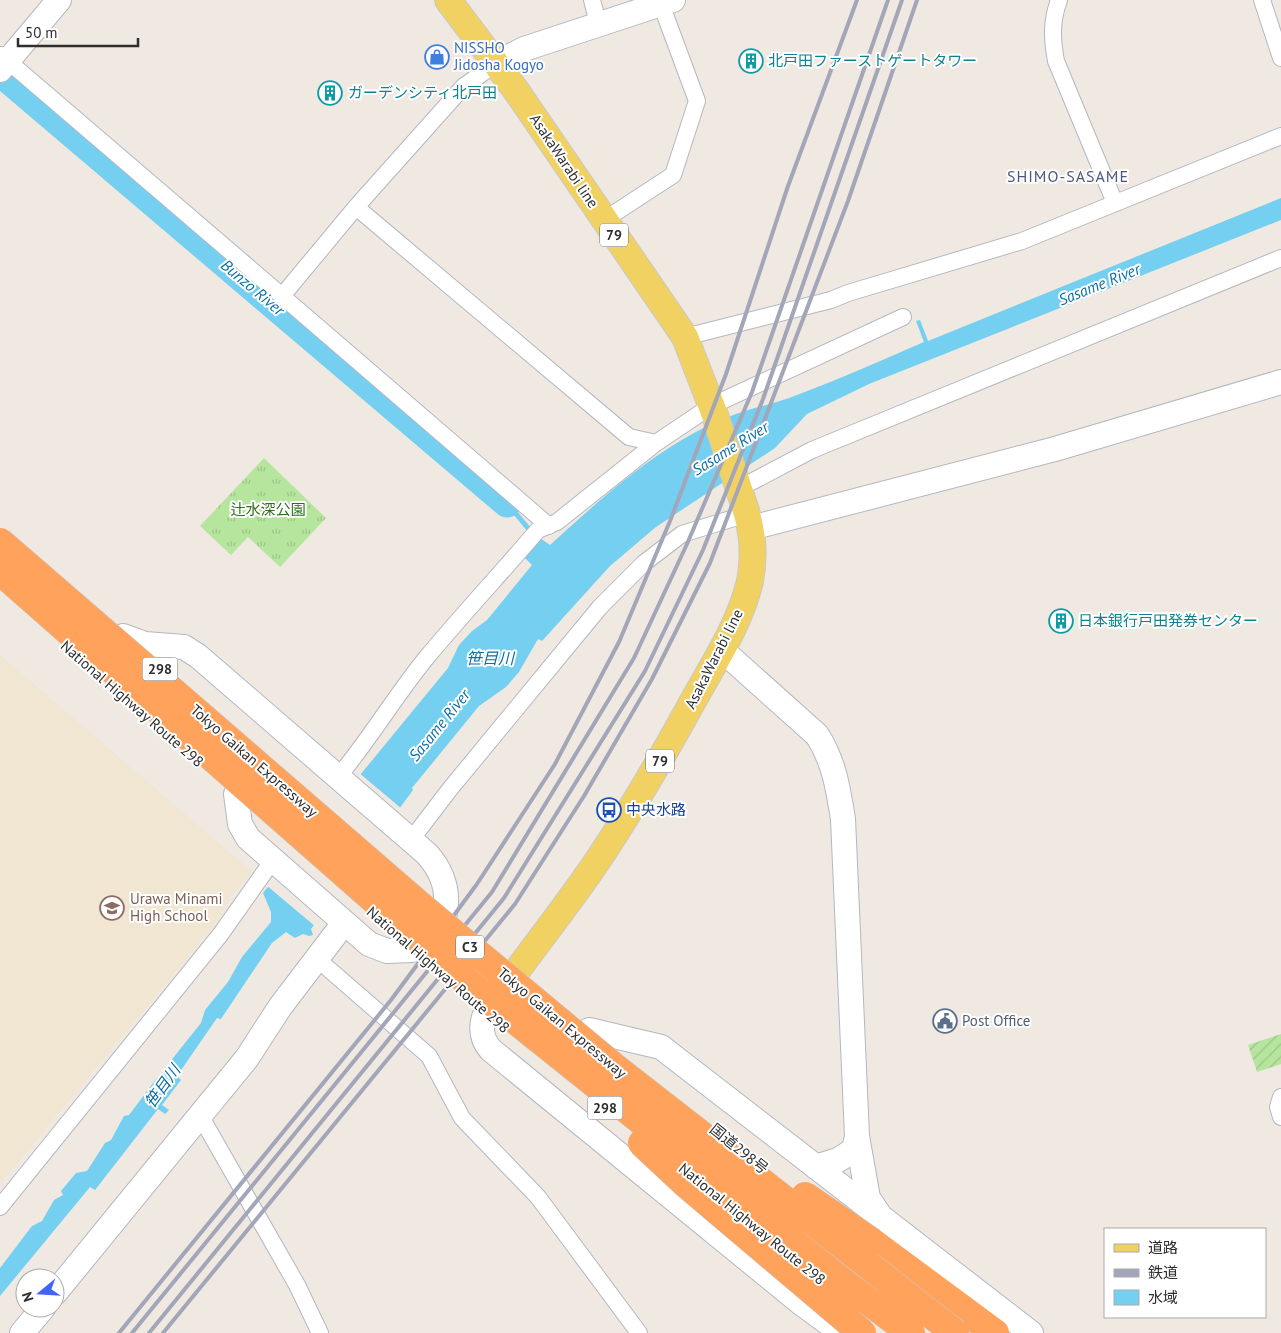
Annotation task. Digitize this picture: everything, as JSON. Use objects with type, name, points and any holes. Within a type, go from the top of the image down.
[{"type":"highway","name":"298","points":[[0,528],[322,809],[516,972]]},
{"type":"highway","name":"Tokyo Gaikan Expressway","points":[[0,542],[423,908],[613,1066],[961,1331]]},
{"type":"highway","name":"Tokyo Gaikan Expressway","points":[[0,571],[470,984],[844,1283],[911,1333]]},
{"type":"highway","name":"National Highway Route 298","points":[[0,588],[236,794],[282,856],[343,909],[412,950],[485,1014],[864,1324],[891,1333]]},
{"type":"highway","name":"国道298号","points":[[516,972],[961,1331]]},
{"type":"highway","points":[[470,984],[686,1184],[864,1324]]},
{"type":"highway","points":[[613,1066],[872,1242],[996,1333]]},
{"type":"main road","name":"AsakaWarabi line","points":[[448,0],[497,63],[685,337],[713,410],[749,521],[752,552],[750,581],[739,613],[722,650],[651,776],[604,850],[485,1014]]},
{"type":"street","points":[[59,0],[3,62],[282,296],[549,526]]},
{"type":"street","points":[[592,0],[598,23]]},
{"type":"street","points":[[1059,0],[1053,18],[1052,40],[1056,61],[1115,202]]},
{"type":"street","points":[[1262,0],[1281,58]]},
{"type":"street","points":[[282,296],[356,207],[464,86],[497,63],[524,49],[598,23],[667,2],[697,101],[673,175],[604,220]]},
{"type":"street","points":[[685,337],[831,300],[1022,241],[1281,136]]},
{"type":"street","points":[[356,207],[629,437],[656,443]]},
{"type":"street","points":[[736,483],[812,450],[1281,258]]},
{"type":"street","points":[[341,780],[379,719],[427,658],[538,530],[557,522],[656,443],[713,410],[903,317]]},
{"type":"street","points":[[406,836],[450,788],[600,607],[644,563],[682,534],[749,521],[1055,449],[1281,382]]},
{"type":"street","points":[[123,636],[145,644],[184,647],[198,656],[438,865],[448,897],[445,913]]},
{"type":"street","points":[[722,650],[817,735],[827,751],[836,776],[843,819],[857,1136],[868,1198],[880,1216]]},
{"type":"street","points":[[0,1207],[282,856]]},
{"type":"street","points":[[65,1281],[201,1117],[247,1058],[316,958],[343,909]]},
{"type":"street","points":[[316,958],[429,1056],[462,1118],[538,1197],[639,1333]]},
{"type":"street","points":[[485,1014],[482,1032],[484,1043],[491,1050],[817,1315],[842,1333]]},
{"type":"street","points":[[589,1030],[613,1038],[661,1047],[1031,1333]]},
{"type":"street","points":[[1281,1097],[1278,1107],[1281,1117]]},
{"type":"street","points":[[201,1117],[297,1285],[320,1333]]},
{"type":"street","points":[[816,1167],[838,1160],[854,1150],[857,1136]]},
{"type":"street","points":[[817,1315],[841,1312],[864,1324]]},
{"type":"street","points":[[22,1333],[35,1318]]},
{"type":"shaded area","name":"Urawa Minami High School","points":[[0,655],[252,872],[231,896],[218,920],[0,1184]]},
{"type":"green space","name":"辻水深公園","points":[[264,458],[326,518],[280,567],[248,537],[231,555],[200,526]]},
{"type":"green space","points":[[1281,1034],[1281,1064],[1257,1072],[1248,1045]]},
{"type":"water","name":"笹目川","points":[[1281,198],[1281,220],[869,384],[807,414],[775,448],[656,527],[610,566],[542,641],[538,639],[519,672],[506,687],[479,706],[412,788],[413,790],[311,929],[313,935],[303,934],[295,938],[286,932],[272,943],[221,1019],[217,1018],[177,1076],[181,1080],[162,1105],[169,1110],[165,1114],[158,1109],[95,1190],[90,1187],[23,1268],[15,1268],[15,1278],[0,1296],[0,1268],[32,1226],[42,1221],[54,1200],[63,1195],[61,1191],[76,1173],[87,1171],[105,1143],[111,1140],[124,1116],[129,1115],[157,1078],[163,1075],[169,1063],[201,1023],[205,1010],[228,982],[242,957],[271,922],[271,912],[263,893],[448,668],[459,645],[472,631],[487,620],[532,565],[523,556],[540,538],[550,545],[633,473],[703,428],[736,414],[813,389],[924,342],[916,321],[920,320],[928,341]]},
{"type":"pier","points":[[358,772],[402,809],[316,927],[266,885]]},
{"type":"waterway","name":"Bunzo River","points":[[0,72],[507,503]]},
{"type":"waterway","points":[[507,503],[532,533]]},
{"type":"railway","points":[[119,1333],[391,1000],[477,884],[555,764],[619,642],[670,521],[726,374],[788,186],[857,0]]},
{"type":"railway","points":[[132,1333],[492,892],[634,658],[687,544],[752,392],[888,0]]},
{"type":"railway","points":[[149,1333],[504,898],[645,671],[703,550],[763,399],[902,0]]},
{"type":"railway","points":[[163,1333],[515,904],[584,796],[652,679],[710,563],[848,201],[917,0]]},
{"type":"place","name":"NISSHO Jidosha Kogyo","points":[[437,57]]},
{"type":"place","name":"北戸田ファーストゲートタワー","points":[[751,61]]},
{"type":"place","name":"ガーデンシティ北戸田","points":[[330,93]]},
{"type":"place","name":"日本銀行戸田発券センター","points":[[1061,621]]},
{"type":"place","name":"中央水路","points":[[609,810]]},
{"type":"place","name":"Urawa Minami High School","points":[[112,908]]},
{"type":"place","name":"Post Office","points":[[945,1021]]},
{"type":"district","name":"SHIMO-SASAME","points":[[1068,176]]},
{"type":"water label","name":"Sasame River","points":[[1099,284]]},
{"type":"water label","name":"Sasame River","points":[[730,448]]},
{"type":"water label","name":"Sasame River","points":[[439,725]]}]
